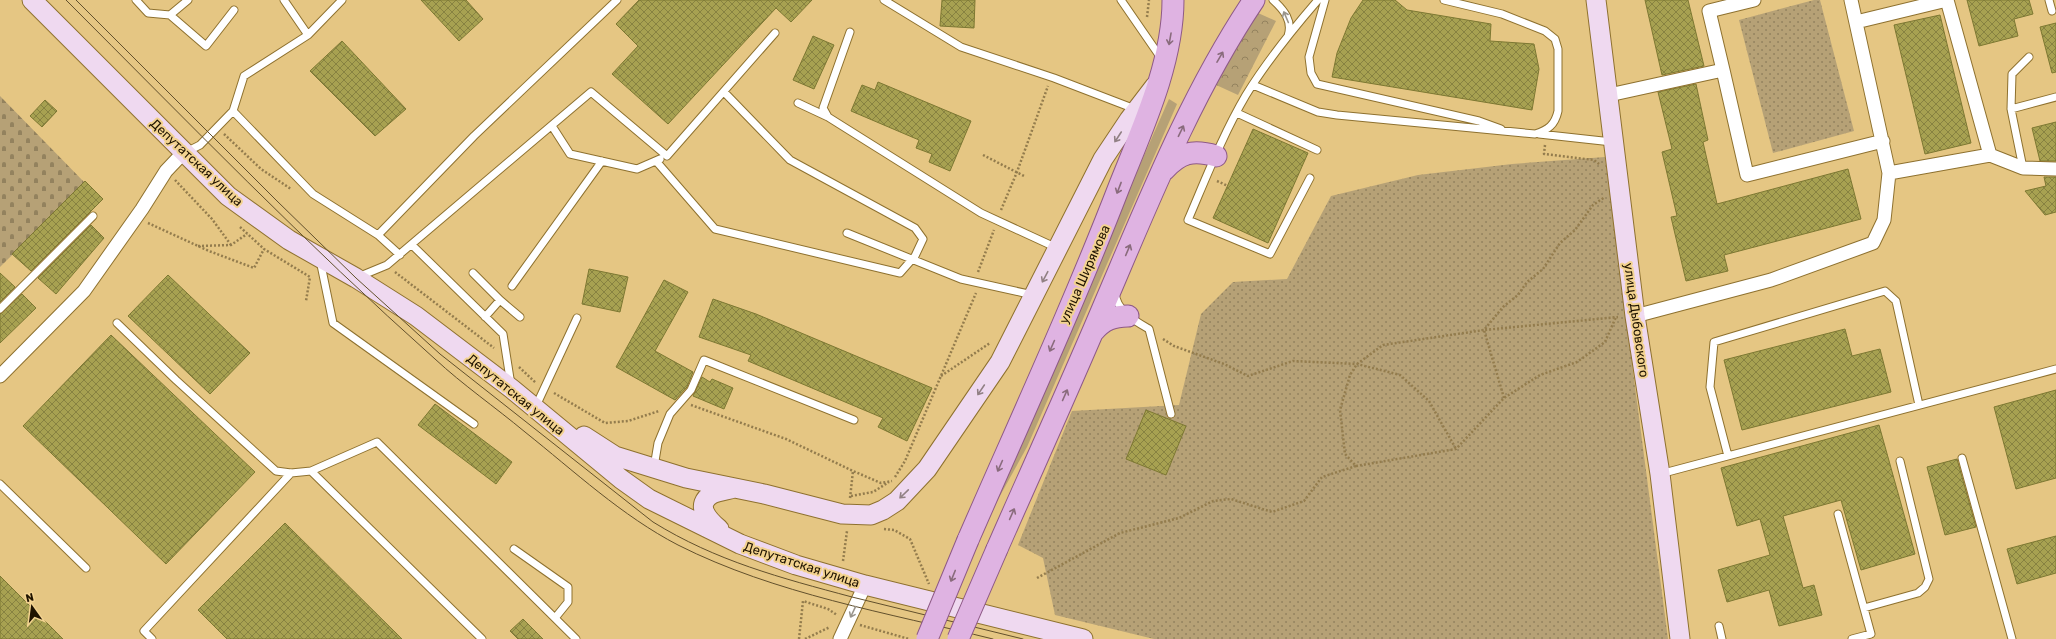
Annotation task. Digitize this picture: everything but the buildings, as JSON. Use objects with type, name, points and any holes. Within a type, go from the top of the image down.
[{"type":"main road","name":"Депутатская улица","points":[[32,0],[228,196],[289,240],[356,278],[416,316],[536,407],[636,491],[740,544],[796,565],[865,585],[1083,639]]},
{"type":"main road","name":"улица Ширямова","points":[[927,639],[968,540],[1109,215],[1164,63],[1172,25],[1173,0]]},
{"type":"main road","points":[[958,639],[996,549],[1093,332],[1151,193],[1200,91],[1254,0]]},
{"type":"main road","name":"улица Дыбовского","points":[[1596,0],[1609,95],[1630,316],[1660,474],[1680,639]]},
{"type":"main road","points":[[536,407],[615,456],[686,478],[735,488],[850,505],[866,515],[879,512],[897,500],[915,483],[940,451],[1000,362],[1059,249],[1103,159],[1137,109],[1157,83]]},
{"type":"main road","points":[[1151,193],[1164,171],[1176,158],[1204,152],[1216,156]]},
{"type":"main road","points":[[1093,332],[1098,326],[1111,318],[1128,316]]},
{"type":"main road","points":[[735,488],[713,494],[707,498],[703,511],[707,519],[740,544]]},
{"type":"street","points":[[1754,0],[1709,11],[1748,175],[1882,141]]},
{"type":"street","points":[[1630,316],[1771,280],[1872,243],[1884,220],[1889,173],[1851,0]]},
{"type":"street","points":[[1856,22],[1947,0],[1990,155]]},
{"type":"street","points":[[1609,95],[1722,70]]},
{"type":"street","points":[[0,376],[84,291],[142,209],[166,171],[184,152]]},
{"type":"street","points":[[1889,173],[1990,155],[2022,168],[2056,169]]},
{"type":"street","points":[[840,639],[865,585]]},
{"type":"lane","points":[[136,0],[148,13],[170,15],[206,46],[234,10]]},
{"type":"lane","points":[[170,15],[188,0]]},
{"type":"lane","points":[[284,0],[308,34]]},
{"type":"lane","points":[[184,152],[200,145],[233,111],[244,76],[308,34],[342,0]]},
{"type":"lane","points":[[378,235],[474,136],[617,0]]},
{"type":"lane","points":[[884,0],[961,47],[1051,77],[1137,109]]},
{"type":"lane","points":[[1121,0],[1164,63]]},
{"type":"lane","points":[[1274,0],[1282,8],[1288,19],[1289,28],[1287,38]]},
{"type":"lane","points":[[1310,178],[1270,254],[1188,220],[1237,113],[1254,85],[1287,38],[1318,0]]},
{"type":"lane","points":[[1325,0],[1309,57],[1311,73],[1317,84],[1479,121],[1511,132]]},
{"type":"lane","points":[[1444,0],[1502,14],[1545,31],[1555,39],[1558,56],[1558,111],[1556,120],[1552,126],[1535,134]]},
{"type":"lane","points":[[2049,0],[2052,11]]},
{"type":"lane","points":[[828,117],[823,108],[850,32]]},
{"type":"lane","points":[[552,126],[570,154],[637,169],[667,156],[775,34]]},
{"type":"lane","points":[[2022,168],[2011,109],[2012,74],[2030,57]]},
{"type":"lane","points":[[1254,85],[1318,112],[1614,142]]},
{"type":"lane","points":[[356,278],[387,265],[400,255],[591,92],[667,156]]},
{"type":"lane","points":[[656,161],[715,229],[900,273],[912,259],[923,240],[915,228],[790,160],[724,92]]},
{"type":"lane","points":[[2011,109],[2056,97]]},
{"type":"lane","points":[[798,102],[828,117],[981,213],[1059,249]]},
{"type":"lane","points":[[233,111],[313,194],[378,235],[400,255]]},
{"type":"lane","points":[[1237,113],[1317,150]]},
{"type":"lane","points":[[512,286],[602,161]]},
{"type":"lane","points":[[0,309],[93,216]]},
{"type":"lane","points":[[847,233],[961,279],[1035,296]]},
{"type":"lane","points":[[412,245],[503,334],[507,358],[516,392]]},
{"type":"lane","points":[[320,258],[333,323],[474,424]]},
{"type":"lane","points":[[1119,269],[1115,289],[1116,297],[1128,316],[1149,329],[1171,414]]},
{"type":"lane","points":[[473,272],[520,318]]},
{"type":"lane","points":[[1728,456],[1710,387],[1714,342],[1885,291],[1896,301],[1919,406]]},
{"type":"lane","points":[[485,317],[500,300]]},
{"type":"lane","points":[[536,407],[577,318]]},
{"type":"lane","points":[[117,323],[176,380],[276,471],[291,473],[311,471],[377,442],[576,639]]},
{"type":"lane","points":[[654,468],[658,443],[670,414],[691,390],[704,360],[854,420]]},
{"type":"lane","points":[[1660,474],[2056,369]]},
{"type":"lane","points":[[1962,458],[2012,639]]},
{"type":"lane","points":[[1864,608],[1918,593],[1925,587],[1929,579],[1900,461]]},
{"type":"lane","points":[[311,471],[482,639]]},
{"type":"lane","points":[[152,639],[144,631],[291,473]]},
{"type":"lane","points":[[0,484],[86,568]]},
{"type":"lane","points":[[1838,514],[1872,637],[1852,639]]},
{"type":"lane","points":[[514,549],[568,587],[568,602],[555,618]]},
{"type":"lane","points":[[1719,626],[1722,639]]},
{"type":"path","points":[[974,282],[1017,172],[1051,77]]},
{"type":"path","points":[[1545,135],[1544,154],[1594,160],[1600,165]]},
{"type":"path","points":[[983,155],[1024,176]]},
{"type":"path","points":[[166,171],[212,219],[231,245]]},
{"type":"path","points":[[1484,330],[1503,307],[1518,295],[1527,282],[1543,269],[1560,243],[1575,230],[1593,205],[1607,195],[1608,203]]},
{"type":"path","points":[[147,223],[198,246],[254,268],[264,249]]},
{"type":"path","points":[[198,246],[231,245],[247,234],[264,249],[310,277],[306,300]]},
{"type":"path","points":[[406,282],[507,358],[536,382],[605,423],[628,421],[686,403],[786,439],[881,483],[892,481]]},
{"type":"path","points":[[850,505],[892,481],[905,461],[977,290]]},
{"type":"path","points":[[1356,466],[1345,454],[1340,410],[1350,375],[1356,364],[1383,345],[1484,330],[1630,316]]},
{"type":"path","points":[[1037,578],[1120,533],[1179,518],[1213,501],[1231,499],[1272,512],[1304,501],[1322,478],[1356,466],[1456,449],[1504,398],[1540,375],[1578,362],[1605,342],[1616,317]]},
{"type":"path","points":[[1149,329],[1174,346],[1224,364],[1248,376],[1293,361],[1356,364],[1400,375],[1429,401],[1456,449]]},
{"type":"path","points":[[1484,330],[1504,398]]},
{"type":"path","points":[[940,376],[994,339]]},
{"type":"path","points":[[842,566],[853,471]]},
{"type":"path","points":[[878,528],[894,530],[910,539],[932,591]]},
{"type":"path","points":[[799,639],[803,601],[828,609],[838,616]]},
{"type":"path","points":[[859,624],[910,639]]},
{"type":"path","points":[[805,639],[831,626]]},
{"type":"green space","points":[[1814,0],[1820,0],[1854,131],[1773,153],[1739,20]]},
{"type":"green space","points":[[1258,13],[1276,21],[1238,95],[1214,84]]},
{"type":"green space","points":[[0,96],[85,183],[0,267]]},
{"type":"green space","points":[[1169,99],[1177,104],[1027,447],[996,503],[1016,445]]},
{"type":"green space","points":[[1605,157],[1668,639],[1154,639],[1055,615],[1043,558],[1018,545],[1072,411],[1179,405],[1201,314],[1233,282],[1287,279],[1331,196],[1418,175],[1512,164]]},
{"type":"tram line","points":[[66,0],[248,182],[387,316],[446,369],[637,521],[678,545],[753,577],[832,601],[993,639]]},
{"type":"tram line","points":[[76,0],[356,278],[440,354],[653,522],[701,548],[774,575],[852,597],[1023,639]]}]
